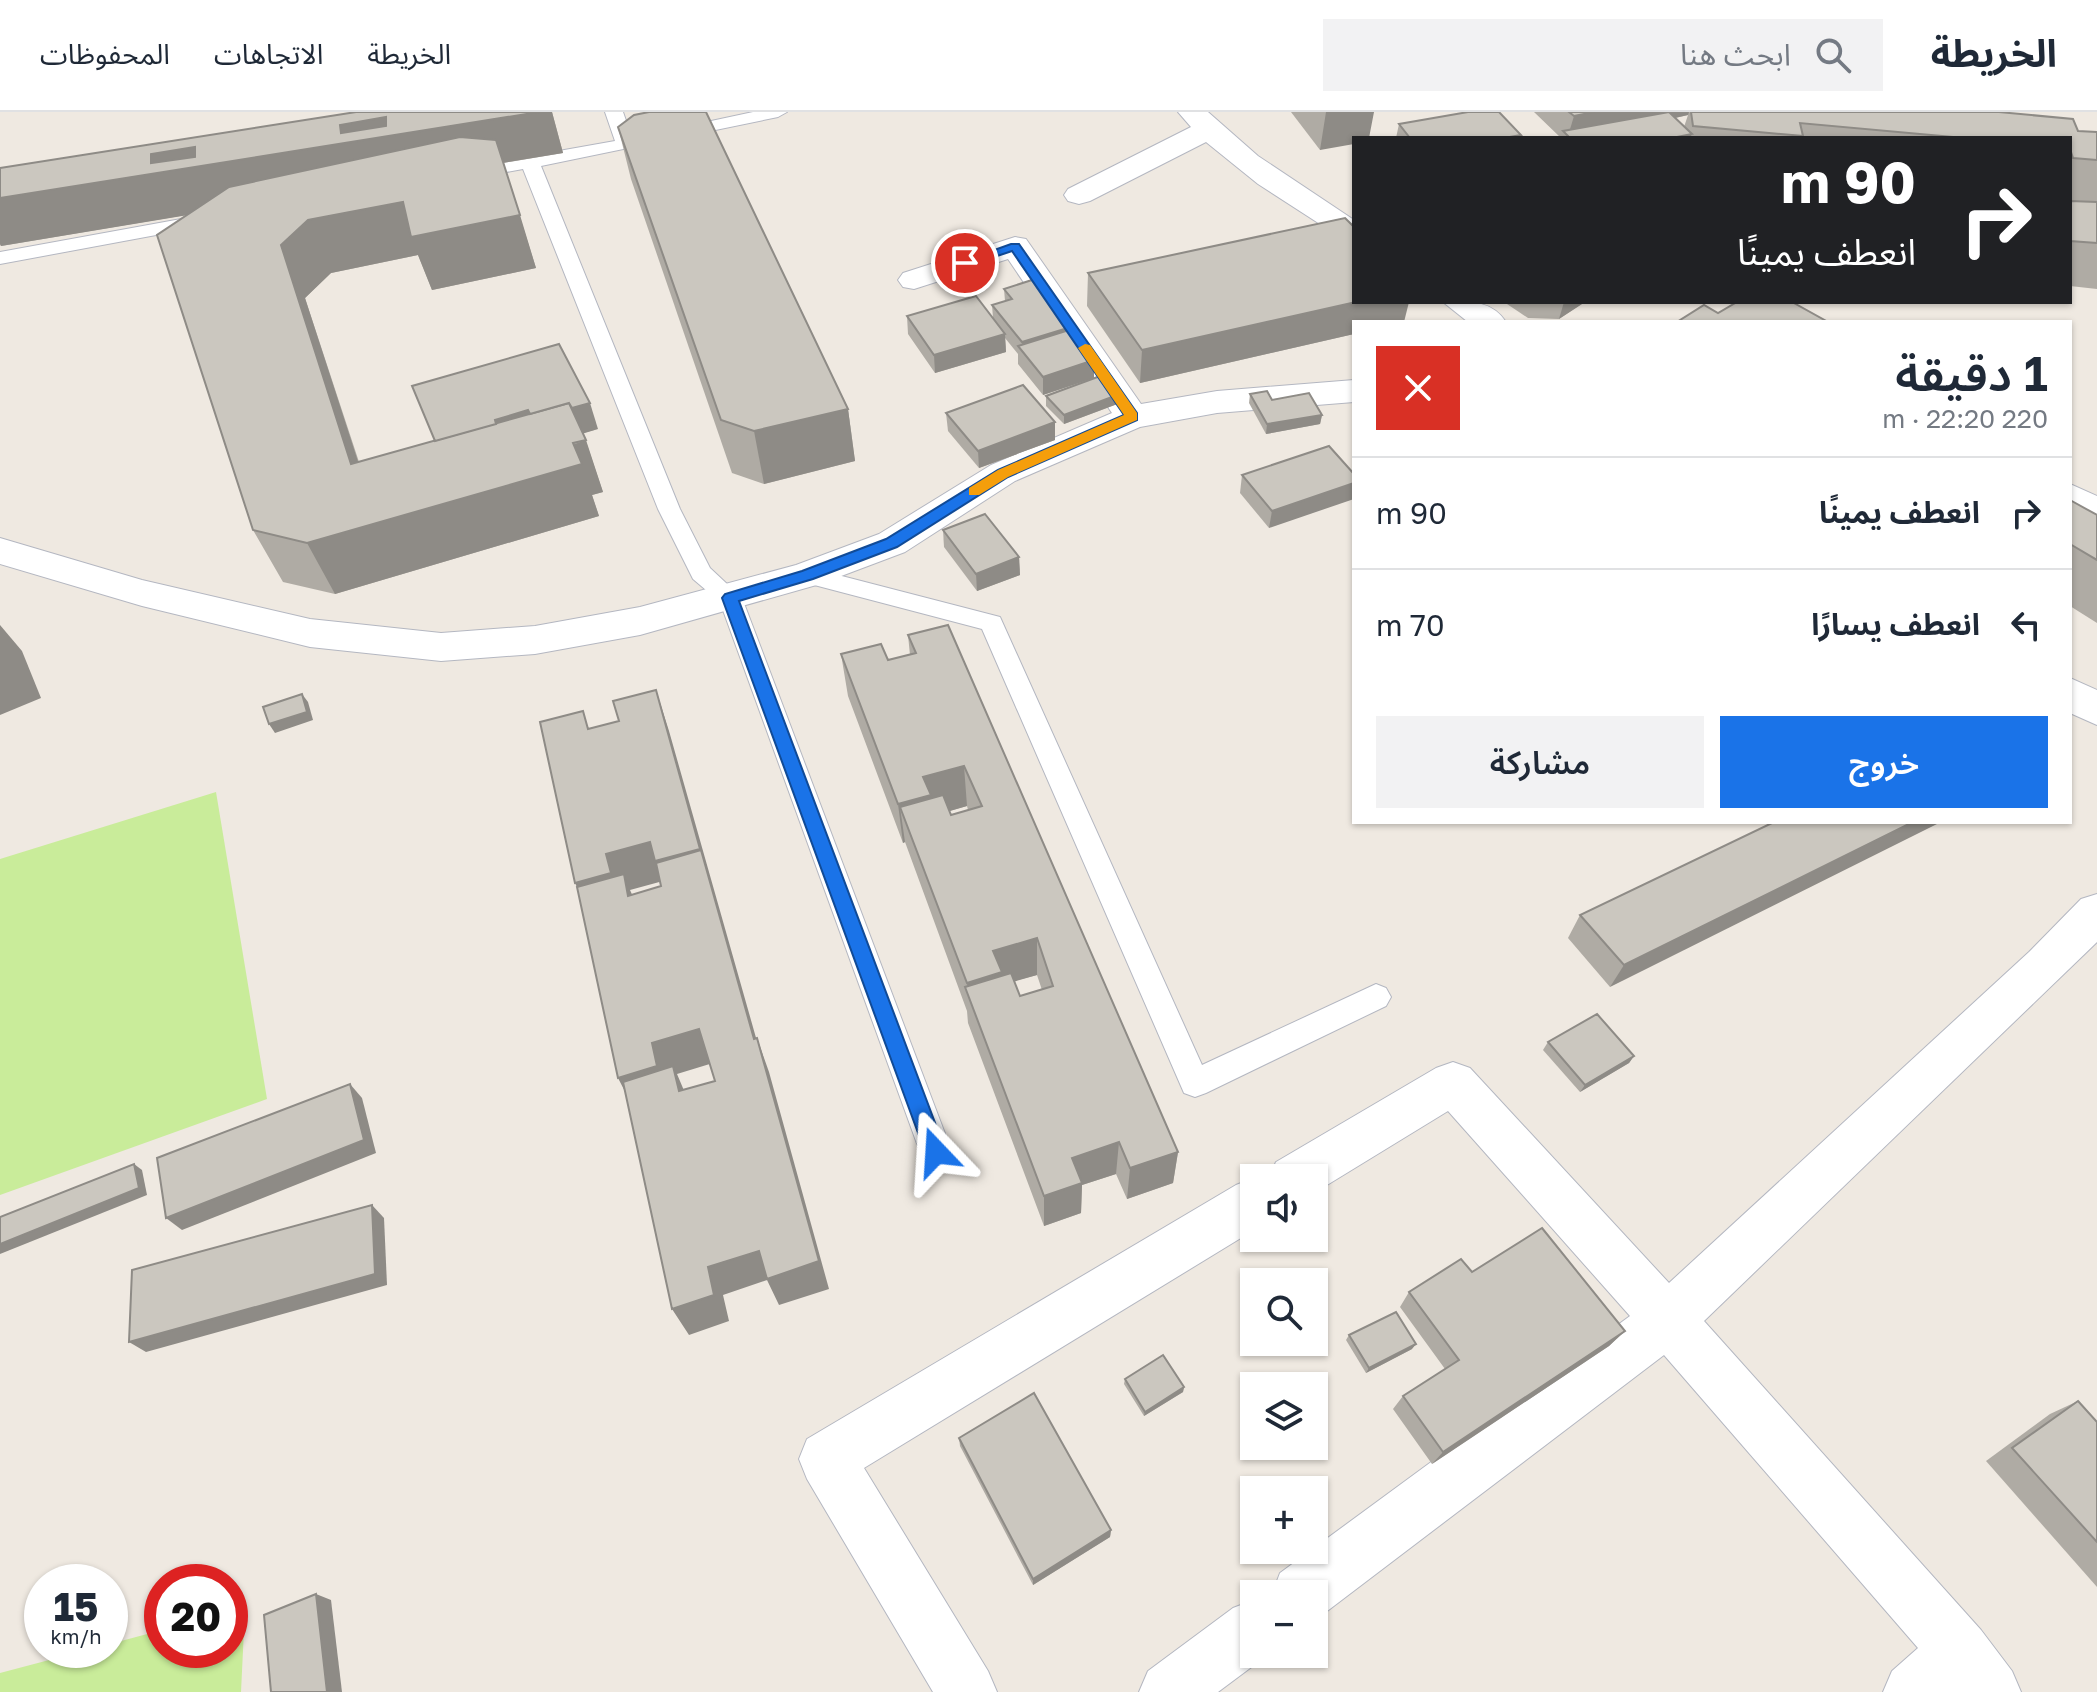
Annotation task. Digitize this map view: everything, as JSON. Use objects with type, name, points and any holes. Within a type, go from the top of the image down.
[{"type":"street","points":[[1079,195],[1200,121],[1299,198],[1352,232]]},
{"type":"street","points":[[914,280],[1015,246],[1132,417]]},
{"type":"street","points":[[1462,304],[1487,320]]},
{"type":"street","points":[[0,551],[142,593],[310,633],[441,647],[535,640],[640,621],[807,575],[892,543],[1003,473],[1132,417],[1217,402],[1352,391]]},
{"type":"street","points":[[2072,475],[2097,479]]},
{"type":"street","points":[[2072,497],[2097,512]]},
{"type":"street","points":[[2072,694],[2097,710]]},
{"type":"street","points":[[1320,1580],[1668,1320],[2045,966],[2097,912]]},
{"type":"street","points":[[1317,1164],[1453,1083],[1668,1320],[1976,1672],[1913,1692]]},
{"type":"street","points":[[967,1692],[827,1459],[1240,1210]]},
{"type":"street","points":[[1169,1692],[1240,1639]]},
{"type":"lane","points":[[614,112],[625,145]]},
{"type":"lane","points":[[452,176],[625,145],[778,112]]},
{"type":"lane","points":[[530,162],[669,509],[701,573],[730,598],[936,1152]]},
{"type":"lane","points":[[0,258],[218,218]]},
{"type":"lane","points":[[807,575],[991,623],[1195,1083],[1376,997]]},
{"type":"green space","points":[[216,792],[267,1099],[0,1195],[0,859]]},
{"type":"green space","points":[[144,1635],[144,1668],[242,1668],[241,1692],[0,1692],[0,1673],[24,1667],[128,1668],[128,1639]]},
{"type":"building","points":[[356,112],[539,112],[0,198],[0,168]],"holes":[[[386,117],[386,126],[341,133],[340,125]],[[195,147],[195,157],[151,163],[151,154]]]},
{"type":"building","points":[[706,112],[848,409],[754,431],[721,420],[618,127],[634,115]]},
{"type":"building","points":[[1468,112],[1499,112],[1521,135],[1408,136],[1399,124]]},
{"type":"building","points":[[1569,112],[1594,112],[1574,116]]},
{"type":"building","points":[[1669,112],[1692,134],[1568,136],[1563,131]]},
{"type":"building","points":[[1691,112],[1999,112],[2073,119],[2078,131],[2097,132],[2097,160],[2073,158],[2072,136],[1942,136],[1800,123],[1803,136],[1693,126]]},
{"type":"building","points":[[460,137],[496,140],[520,215],[411,237],[403,202],[308,220],[281,245],[351,464],[569,403],[586,440],[573,443],[582,464],[307,543],[253,530],[157,235],[229,187]]},
{"type":"building","points":[[2072,201],[2097,202],[2097,243],[2072,241]]},
{"type":"building","points":[[1345,218],[1352,225],[1352,303],[1142,350],[1088,273]]},
{"type":"building","points":[[1032,280],[1071,327],[1022,342],[992,305],[1012,299],[1004,289]]},
{"type":"building","points":[[976,296],[1005,334],[934,355],[907,316]]},
{"type":"building","points":[[1734,304],[1796,304],[1824,320],[1680,320],[1704,305],[1718,313]]},
{"type":"building","points":[[1069,330],[1094,360],[1043,377],[1018,346]]},
{"type":"building","points":[[559,344],[590,403],[572,408],[569,403],[530,414],[528,410],[495,420],[496,424],[435,441],[412,386]]},
{"type":"building","points":[[1103,375],[1120,394],[1064,415],[1046,396]]},
{"type":"building","points":[[1023,385],[1055,422],[978,451],[946,413]]},
{"type":"building","points":[[1267,391],[1272,400],[1309,393],[1322,415],[1267,424],[1250,394]]},
{"type":"building","points":[[1329,446],[1352,472],[1352,484],[1272,511],[1242,475]]},
{"type":"building","points":[[2072,501],[2097,515],[2097,560],[2072,545]]},
{"type":"building","points":[[985,514],[1019,557],[976,574],[943,530]]},
{"type":"building","points":[[948,625],[1178,1152],[1130,1168],[1119,1142],[1072,1158],[1082,1183],[1044,1196],[965,987],[1011,973],[1020,996],[1053,986],[1037,938],[993,951],[1002,972],[967,983],[900,807],[943,795],[951,815],[982,806],[964,766],[923,777],[931,795],[898,804],[841,654],[881,644],[888,660],[916,653],[908,635]]},
{"type":"building","points":[[656,690],[700,849],[655,861],[650,842],[606,854],[611,873],[575,883],[540,722],[583,711],[588,729],[619,721],[613,701]]},
{"type":"building","points":[[302,694],[307,712],[269,724],[263,707]]},
{"type":"building","points":[[1770,824],[1909,824],[1624,965],[1580,915]]},
{"type":"building","points":[[701,850],[819,1261],[767,1279],[759,1251],[708,1267],[714,1295],[672,1309],[623,1082],[673,1066],[679,1091],[715,1081],[699,1029],[652,1043],[657,1066],[618,1078],[577,887],[624,874],[628,896],[661,886],[656,863]]},
{"type":"building","points":[[1597,1014],[1634,1056],[1585,1085],[1548,1042]]},
{"type":"building","points":[[350,1084],[364,1140],[166,1218],[157,1158]]},
{"type":"building","points":[[134,1164],[139,1188],[0,1244],[0,1217]]},
{"type":"building","points":[[372,1205],[375,1274],[129,1342],[132,1270]]},
{"type":"building","points":[[1542,1228],[1625,1331],[1443,1452],[1403,1396],[1459,1360],[1409,1292],[1461,1259],[1472,1272]]},
{"type":"building","points":[[1396,1312],[1416,1344],[1369,1368],[1349,1335]]},
{"type":"building","points":[[1163,1355],[1184,1387],[1145,1412],[1125,1379]]},
{"type":"building","points":[[1034,1393],[1111,1530],[1033,1579],[959,1438]]},
{"type":"building","points":[[2078,1401],[2097,1422],[2097,1542],[2012,1448]]},
{"type":"building","points":[[316,1594],[327,1692],[271,1692],[264,1615]]},
{"type":"slow traffic","points":[[974,492],[1003,473],[1132,417],[1085,348]]},
{"type":"route","points":[[936,1152],[730,598],[807,575],[892,543],[1003,473],[1132,417],[1015,246],[965,263]]}]
